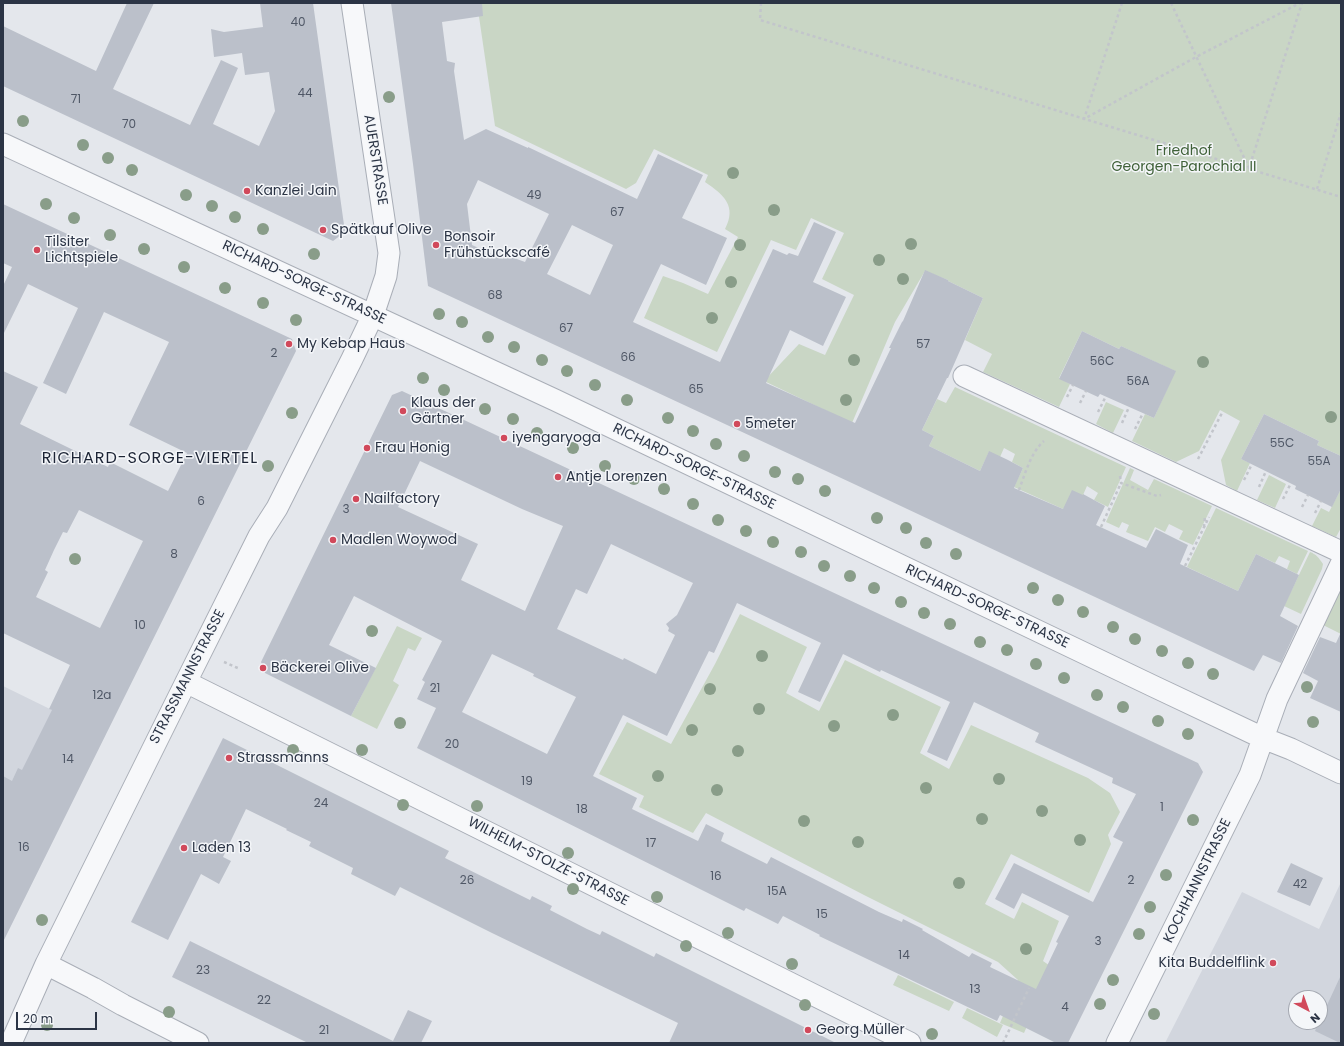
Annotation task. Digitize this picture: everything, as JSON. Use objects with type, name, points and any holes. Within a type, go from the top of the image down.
[{"type":"street","name":"AUERSTRASSE","points":[[352,3],[389,253],[386,276],[373,315]]},
{"type":"street","name":"RICHARD-SORGE-STRASSE","points":[[3,144],[555,400],[1263,738],[1291,749],[1341,773]]},
{"type":"street","name":"STRASSMANNSTRASSE","points":[[11,1043],[46,964],[186,682],[259,536],[277,508],[373,315]]},
{"type":"street","points":[[964,376],[1341,552]]},
{"type":"street","name":"KOCHHANNSTRASSE","points":[[1117,1043],[1250,775],[1277,699],[1341,564]]},
{"type":"street","name":"WILHELM-STOLZE-STRASSE","points":[[186,682],[910,1043]]},
{"type":"street","points":[[46,964],[198,1043]]},
{"type":"path","points":[[761,3],[760,20],[1341,197]]},
{"type":"path","points":[[1084,119],[1122,3]]},
{"type":"path","points":[[1171,3],[1249,168]]},
{"type":"path","points":[[1084,119],[1196,57],[1302,3]]},
{"type":"path","points":[[1249,168],[1302,3]]},
{"type":"path","points":[[1317,189],[1341,113]]},
{"type":"path","points":[[1187,480],[1222,413]]},
{"type":"path","points":[[1019,490],[1039,446],[1045,441],[1049,440]]},
{"type":"path","points":[[1101,527],[1134,456]]},
{"type":"path","points":[[1117,470],[1121,483]]},
{"type":"path","points":[[1185,566],[1220,496]]},
{"type":"path","points":[[1003,1043],[1029,988]]},
{"type":"shaded area","points":[[3,686],[105,736],[3,893]]},
{"type":"shaded area","name":"Kita Buddelflink","points":[[1341,882],[1341,1043],[1165,1043],[1242,892],[1319,929]]},
{"type":"green space","name":"Friedhof Georgen-Parochial II","points":[[477,3],[1341,3],[1341,456],[1317,445],[1319,441],[1264,414],[1241,459],[1250,463],[1237,491],[1226,485],[1221,460],[1240,421],[1220,410],[1199,451],[1176,462],[1132,441],[1145,414],[1154,418],[1175,371],[1121,346],[1119,349],[1082,331],[1059,378],[1070,384],[1059,407],[983,372],[992,354],[965,340],[983,298],[948,280],[925,271],[895,322],[852,423],[764,381],[799,344],[825,355],[854,295],[822,279],[844,233],[811,218],[796,250],[771,240],[717,352],[644,318],[663,276],[708,294],[738,237],[725,229],[730,214],[727,202],[718,192],[705,182],[708,175],[654,149],[636,183],[626,189],[495,126]]},
{"type":"green space","points":[[955,387],[1126,467],[1108,507],[1094,500],[1098,493],[1087,486],[1083,495],[1063,509],[1014,487],[1023,468],[1012,462],[1015,454],[1004,448],[1000,457],[989,452],[980,471],[929,446],[934,436],[922,430],[937,399],[946,403]]},
{"type":"green space","points":[[1106,402],[1124,410],[1113,433],[1096,424]]},
{"type":"green space","points":[[1130,468],[1134,470],[1130,480],[1148,490],[1154,479],[1212,506],[1193,545],[1179,539],[1183,531],[1169,524],[1165,532],[1155,527],[1148,541],[1126,532],[1129,525],[1122,522],[1119,528],[1106,522]]},
{"type":"green space","points":[[1269,475],[1286,484],[1275,508],[1257,500]]},
{"type":"green space","points":[[1341,489],[1341,528],[1336,537],[1312,526],[1321,508],[1329,512]]},
{"type":"green space","points":[[1216,508],[1308,551],[1297,574],[1287,569],[1290,561],[1279,556],[1275,563],[1256,554],[1238,591],[1187,567]]},
{"type":"green space","points":[[1310,552],[1317,556],[1323,564],[1301,614],[1284,606]]},
{"type":"green space","points":[[1341,588],[1341,634],[1323,625]]},
{"type":"green space","points":[[740,614],[807,647],[786,693],[819,711],[845,660],[941,707],[920,753],[949,769],[971,725],[1088,778],[1110,793],[1120,812],[1108,835],[1111,844],[1089,893],[1011,854],[985,904],[1014,919],[1022,902],[1059,921],[1043,961],[1053,968],[1024,1033],[1000,1023],[1018,980],[998,962],[864,895],[706,813],[693,833],[639,807],[644,796],[599,774],[627,722],[671,744],[715,664]]},
{"type":"green space","points":[[397,626],[422,638],[415,651],[408,648],[393,681],[399,685],[377,729],[351,716]]},
{"type":"green space","points":[[898,975],[954,1002],[949,1011],[893,985]]},
{"type":"green space","points":[[967,1008],[1003,1025],[997,1037],[962,1018]]},
{"type":"building","points":[[127,3],[154,3],[113,89],[190,125],[221,60],[238,68],[213,124],[259,146],[275,111],[269,72],[245,75],[242,53],[214,57],[211,29],[224,32],[263,27],[260,3],[313,3],[345,232],[333,241],[3,86],[3,26],[96,71]]},
{"type":"building","points":[[391,3],[482,3],[483,16],[442,22],[447,61],[455,63],[454,71],[464,140],[486,129],[528,147],[637,199],[658,154],[703,175],[682,218],[727,238],[706,285],[661,264],[633,322],[720,362],[773,249],[787,255],[789,253],[798,256],[814,222],[836,232],[813,282],[846,297],[823,346],[790,330],[766,383],[855,423],[891,348],[889,348],[903,321],[925,270],[983,298],[948,378],[922,430],[934,436],[929,446],[980,471],[989,451],[1023,468],[1014,488],[1063,509],[1072,490],[1083,494],[1105,506],[1096,525],[1146,548],[1156,529],[1188,545],[1180,564],[1238,591],[1256,554],[1299,575],[1280,616],[1298,626],[1281,663],[1263,655],[1254,671],[428,286]],"holes":[[[478,180],[549,214],[525,262],[506,255],[503,259],[472,245],[467,204]],[[572,225],[613,245],[590,295],[547,274]]]},
{"type":"building","points":[[3,204],[292,339],[296,351],[3,942],[3,776],[12,781],[18,768],[22,770],[52,710],[49,709],[70,665],[3,633],[3,371],[38,387],[20,424],[108,467],[110,462],[168,491],[187,453],[129,425],[169,342],[104,312],[66,394],[43,383],[78,308],[28,284],[3,335],[3,286],[12,267],[3,263]],"holes":[[[79,510],[143,541],[100,628],[36,597],[48,572],[45,570],[54,550],[63,532],[67,533]]]},
{"type":"building","points":[[1082,331],[1119,349],[1121,346],[1176,371],[1154,418],[1100,394],[1098,397],[1059,379]]},
{"type":"building","points":[[402,391],[1198,763],[1203,772],[1068,1043],[1056,1043],[1000,1015],[997,1021],[819,936],[820,935],[783,916],[778,924],[746,908],[744,911],[417,748],[436,708],[417,699],[425,682],[422,680],[442,641],[354,596],[329,645],[376,668],[351,716],[265,673],[261,662],[392,395]],"holes":[[[420,461],[522,509],[563,526],[525,611],[461,580],[478,544],[398,507]],[[611,544],[693,583],[677,615],[666,624],[669,628],[668,631],[675,635],[656,674],[624,658],[623,660],[557,629],[576,589],[587,594]],[[737,603],[821,643],[798,692],[820,702],[843,654],[880,672],[881,670],[950,702],[927,752],[947,761],[974,702],[1039,733],[1035,742],[1113,778],[1112,783],[1136,794],[1113,837],[1123,842],[1093,902],[1014,863],[995,899],[1014,909],[1022,893],[1069,916],[1036,989],[990,967],[992,963],[972,953],[969,957],[922,930],[923,929],[903,919],[902,922],[879,912],[771,857],[767,864],[721,841],[724,833],[706,824],[698,841],[632,809],[637,798],[593,776],[623,715],[667,736],[709,651],[714,653]],[[492,654],[534,674],[533,676],[576,697],[547,754],[462,712]]]},
{"type":"building","points":[[1264,414],[1319,441],[1317,445],[1341,456],[1341,489],[1332,507],[1295,489],[1296,486],[1241,459]]},
{"type":"building","points":[[1341,632],[1341,712],[1310,698],[1318,681],[1303,673],[1320,637],[1336,643]]},
{"type":"building","points":[[223,738],[449,851],[445,858],[530,900],[532,896],[552,906],[550,910],[587,929],[600,935],[602,931],[654,957],[656,953],[836,1043],[669,1043],[678,1023],[400,887],[395,896],[351,874],[353,868],[309,846],[311,842],[246,809],[223,857],[231,861],[219,884],[201,874],[168,940],[131,922]]},
{"type":"building","points":[[1291,863],[1323,878],[1310,906],[1277,892]]},
{"type":"building","points":[[190,941],[393,1041],[408,1010],[432,1021],[421,1043],[308,1043],[172,977]]},
{"type":"building","points":[[1341,975],[1341,1043],[1315,1031],[1328,1030],[1328,1003]]},
{"type":"place","name":"Kanzlei Jain","points":[[247,191]]},
{"type":"place","name":"Spätkauf Olive","points":[[323,230]]},
{"type":"place","name":"Bonsoir Frühstückscafé","points":[[436,245]]},
{"type":"place","name":"Tilsiter Lichtspiele","points":[[37,250]]},
{"type":"place","name":"My Kebap Haus","points":[[289,344]]},
{"type":"place","name":"Klaus der Gärtner","points":[[403,411]]},
{"type":"place","name":"5meter","points":[[737,424]]},
{"type":"place","name":"iyengaryoga","points":[[504,438]]},
{"type":"place","name":"Frau Honig","points":[[367,448]]},
{"type":"place","name":"Antje Lorenzen","points":[[558,477]]},
{"type":"place","name":"Nailfactory","points":[[356,499]]},
{"type":"place","name":"Madlen Woywod","points":[[333,540]]},
{"type":"place","name":"Bäckerei Olive","points":[[263,668]]},
{"type":"place","name":"Strassmanns","points":[[229,758]]},
{"type":"place","name":"Laden 13","points":[[184,848]]},
{"type":"place","name":"Kita Buddelflink","points":[[1273,963]]},
{"type":"place","name":"Georg Müller","points":[[808,1030]]},
{"type":"district","name":"RICHARD-SORGE-VIERTEL","points":[[150,459]]}]
